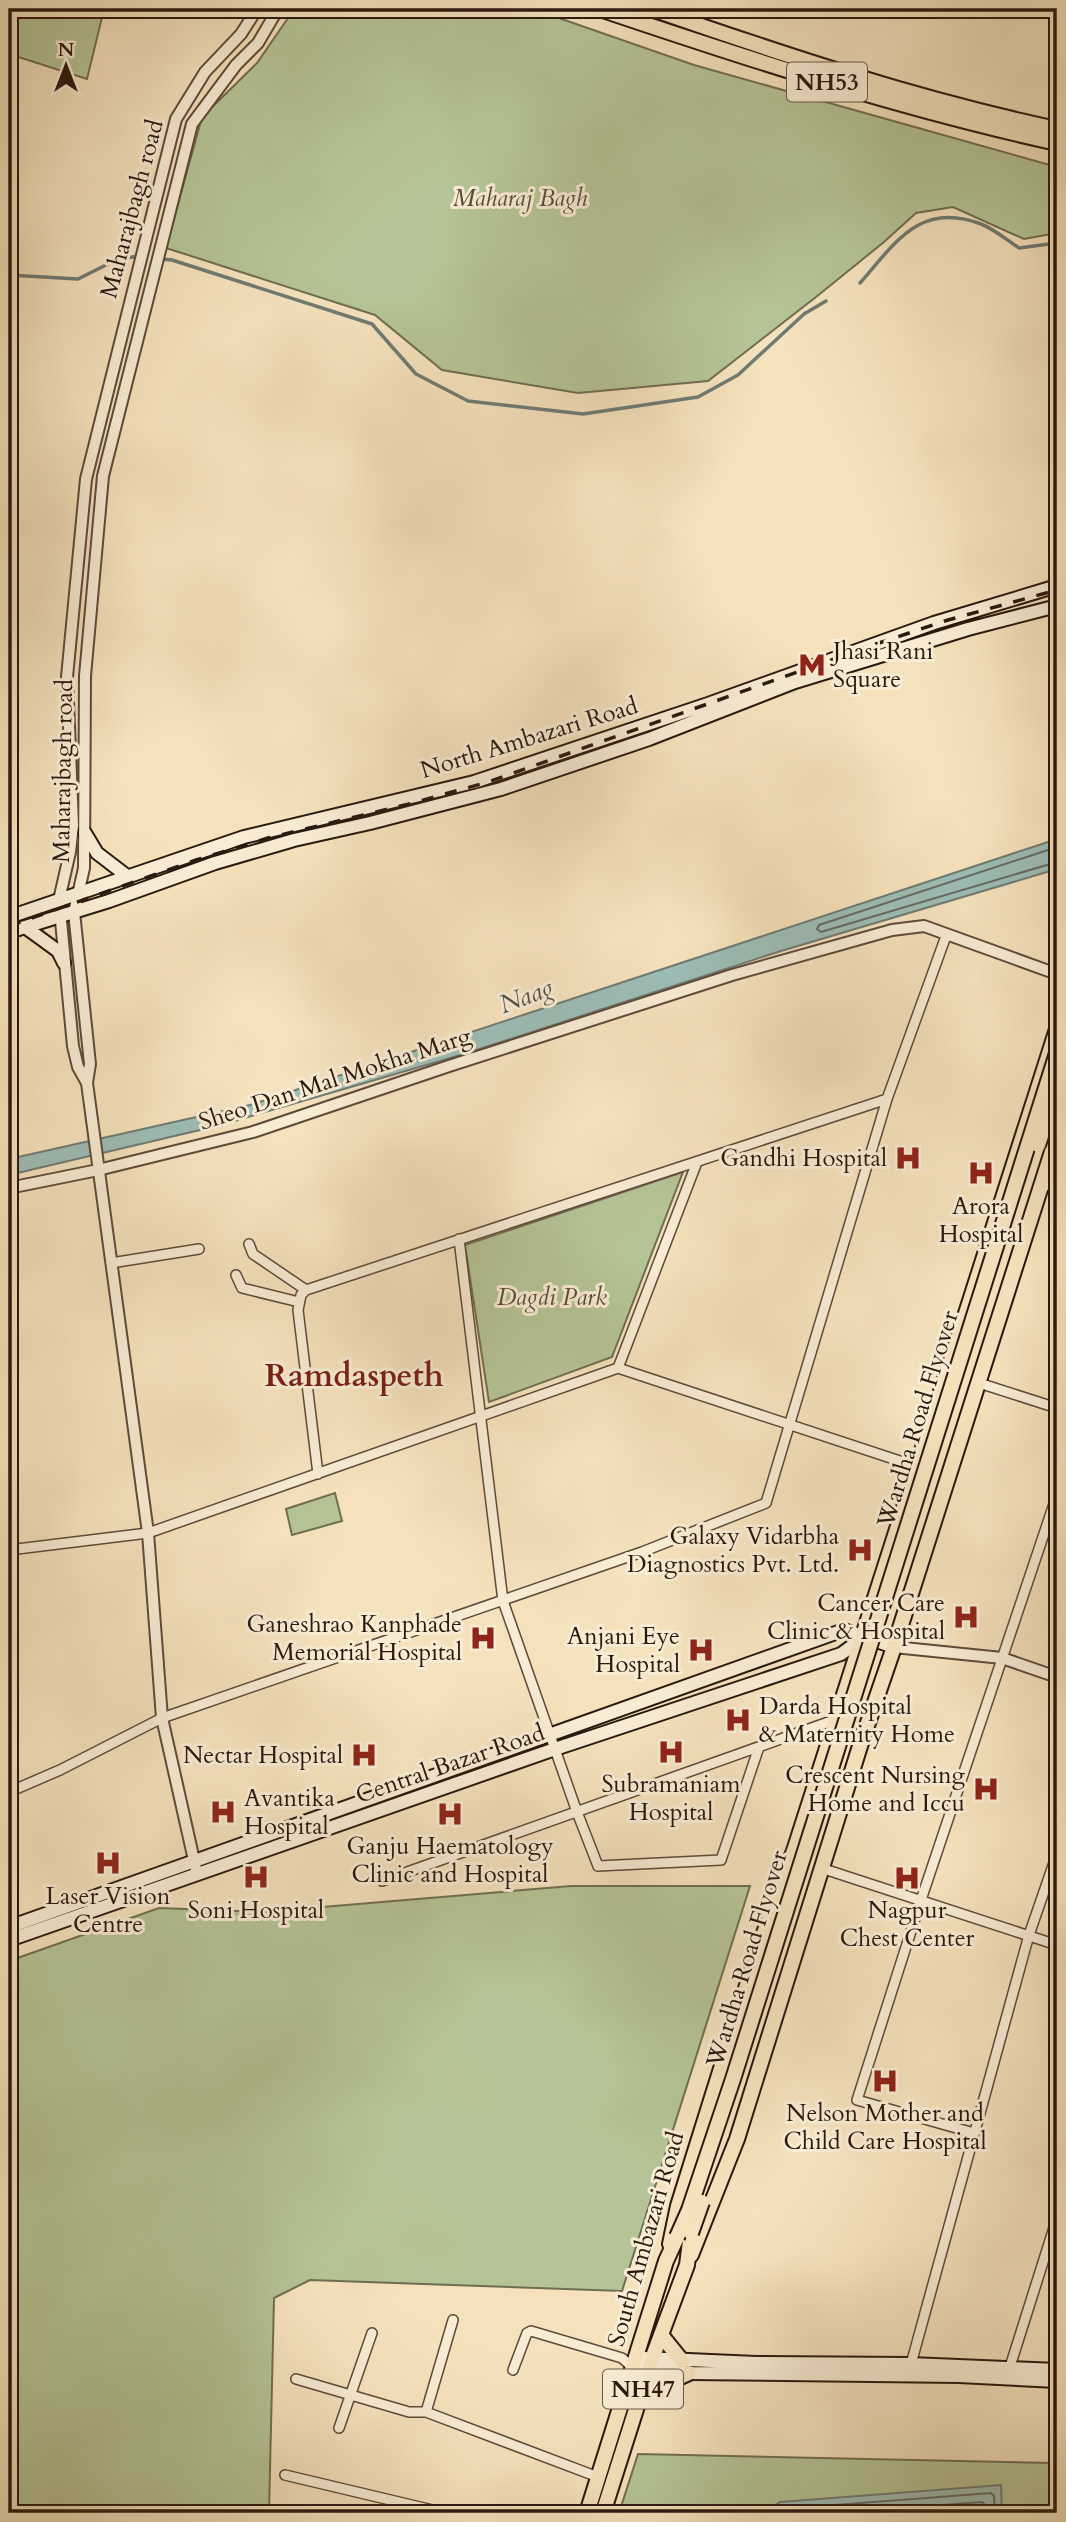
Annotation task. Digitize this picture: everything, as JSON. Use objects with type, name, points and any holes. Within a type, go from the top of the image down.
[{"type":"main road","name":"NH53","points":[[600,9],[766,64],[875,96],[1057,143]]},
{"type":"main road","name":"NH53","points":[[652,9],[772,51],[891,87],[1057,129]]},
{"type":"main road","name":"North Ambazari Road","points":[[9,917],[244,837],[474,782],[708,704],[934,623],[1057,586]]},
{"type":"main road","name":"North Ambazari Road","points":[[9,932],[215,863],[294,840],[501,789],[649,740],[795,682],[1057,606]]},
{"type":"main road","points":[[934,623],[940,639]]},
{"type":"main road","points":[[85,833],[97,853],[127,876]]},
{"type":"main road","points":[[25,927],[58,951],[64,963]]},
{"type":"main road","name":"South Ambazari Road","points":[[587,2513],[630,2361],[666,2261],[678,2206],[759,1947],[837,1719],[1057,1029]]},
{"type":"main road","name":"Wardha Road Flyover","points":[[684,2235],[689,2210],[733,2079],[1057,1053]]},
{"type":"main road","name":"Wardha Road Flyover","points":[[684,2235],[787,1940],[1002,1253],[1057,1087]]},
{"type":"main road","points":[[687,2265],[737,2139],[859,1746],[894,1647],[1057,1136]]},
{"type":"main road","name":"Central Bazar Road","points":[[9,1940],[550,1735],[844,1630],[894,1647]]},
{"type":"main road","name":"Central Bazar Road","points":[[9,1927],[196,1868],[841,1654],[863,1638]]},
{"type":"main road","name":"NH47","points":[[666,2261],[684,2235]]},
{"type":"main road","name":"NH47","points":[[603,2513],[661,2335],[687,2265],[684,2235]]},
{"type":"main road","points":[[661,2335],[686,2367]]},
{"type":"main road","points":[[630,2361],[686,2367],[1008,2373],[1057,2370]]},
{"type":"main road","points":[[641,2395],[686,2367],[911,2364],[1008,2373],[1057,2381]]},
{"type":"street","name":"Maharajbagh road","points":[[87,1083],[78,1067],[73,1046],[59,916],[59,901],[73,825],[67,677],[86,479],[176,119],[205,72],[241,34],[257,9]]},
{"type":"street","name":"Maharajbagh road","points":[[87,1083],[90,1064],[74,912],[85,868],[85,676],[103,476],[192,124],[236,65],[258,43],[275,14],[275,9]]},
{"type":"street","name":"Sheo Dan Mal Mokha Marg","points":[[9,1188],[97,1170],[253,1132],[485,1054],[802,955],[903,929],[924,926],[1057,974]]},
{"type":"street","points":[[9,1791],[60,1770],[162,1718],[503,1601],[663,1544],[766,1503],[887,1099],[946,936]]},
{"type":"street","points":[[87,1083],[148,1533],[162,1718],[196,1868]]},
{"type":"street","points":[[318,1474],[299,1302],[306,1290],[887,1099]]},
{"type":"street","points":[[618,1368],[697,1162]]},
{"type":"street","points":[[1041,1183],[1057,1188]]},
{"type":"street","points":[[459,1239],[503,1601],[598,1866],[721,1860],[759,1747]]},
{"type":"street","points":[[249,1244],[253,1254],[306,1290]]},
{"type":"street","points":[[111,1263],[199,1249]]},
{"type":"street","points":[[236,1275],[242,1288],[299,1302]]},
{"type":"street","points":[[9,1550],[148,1533],[618,1368],[918,1467]]},
{"type":"street","points":[[979,1383],[1057,1408]]},
{"type":"street","points":[[974,2133],[857,2100],[920,1900],[1057,1495]]},
{"type":"street","points":[[894,1647],[1002,1658],[1057,1677]]},
{"type":"street","points":[[382,1881],[837,1719]]},
{"type":"street","points":[[911,2364],[1029,1935],[1057,1854]]},
{"type":"street","points":[[821,1868],[1057,1945]]},
{"type":"street","points":[[1008,2373],[1057,2218]]},
{"type":"street","points":[[426,2412],[453,2320]]},
{"type":"street","points":[[513,2370],[527,2333],[531,2331],[630,2361]]},
{"type":"street","points":[[339,2428],[372,2333]]},
{"type":"street","points":[[296,2379],[409,2412],[426,2412],[598,2477]]},
{"type":"street","points":[[285,2475],[445,2513]]},
{"type":"green space","points":[[13,9],[104,9],[87,79],[9,54]]},
{"type":"green space","name":"Maharaj Bagh","points":[[289,9],[533,9],[694,65],[1057,167],[1057,233],[1024,239],[953,207],[916,213],[816,297],[708,381],[578,393],[442,370],[375,315],[166,248],[202,117],[257,63],[288,18]]},
{"type":"green space","name":"Dagdi Park","points":[[683,1172],[612,1357],[489,1402],[465,1245]]},
{"type":"green space","points":[[335,1493],[342,1521],[292,1535],[286,1509]]},
{"type":"green space","points":[[571,1886],[750,1886],[622,2291],[310,2280],[274,2298],[269,2513],[9,2513],[9,1961],[159,1908],[263,1912]]},
{"type":"green space","points":[[638,2454],[1053,2463],[1051,2513],[619,2513]]},
{"type":"water","points":[[1057,839],[1057,869],[781,951],[464,1054],[217,1126],[9,1175],[9,1159],[250,1105]]},
{"type":"water","points":[[1001,2485],[1002,2513],[764,2513],[780,2502]]},
{"type":"waterway","points":[[860,283],[898,240],[925,222],[941,218],[960,218],[981,224],[1019,248],[1057,243]]},
{"type":"waterway","points":[[9,275],[78,279],[116,260],[138,256]]},
{"type":"waterway","points":[[160,259],[172,260],[372,324],[416,374],[468,401],[583,414],[698,397],[738,375],[804,314],[826,301]]},
{"type":"railway","points":[[9,926],[196,860],[268,838],[488,782],[879,643],[948,620],[1057,590]]},
{"type":"place","name":"Jhasi Rani Square","points":[[812,665]]},
{"type":"place","name":"Gandhi Hospital","points":[[908,1158]]},
{"type":"place","name":"Arora Hospital","points":[[981,1173]]},
{"type":"place","name":"Galaxy Vidarbha Diagnostics Pvt. Ltd.","points":[[860,1550]]},
{"type":"place","name":"Cancer Care Clinic & Hospital","points":[[966,1617]]},
{"type":"place","name":"Ganeshrao Kanphade Memorial Hospital","points":[[483,1638]]},
{"type":"place","name":"Anjani Eye Hospital","points":[[701,1650]]},
{"type":"place","name":"Darda Hospital & Maternity Home","points":[[738,1720]]},
{"type":"place","name":"Subramaniam Hospital","points":[[671,1752]]},
{"type":"place","name":"Nectar Hospital","points":[[364,1755]]},
{"type":"place","name":"Crescent Nursing Home and Iccu","points":[[986,1789]]},
{"type":"place","name":"Avantika Hospital","points":[[223,1812]]},
{"type":"place","name":"Ganju Haematology Clinic and Hospital","points":[[450,1814]]},
{"type":"place","name":"Laser Vision Centre","points":[[108,1863]]},
{"type":"place","name":"Soni Hospital","points":[[256,1877]]},
{"type":"place","name":"Nagpur Chest Center","points":[[907,1878]]},
{"type":"place","name":"Nelson Mother and Child Care Hospital","points":[[885,2081]]},
{"type":"district","name":"Ramdaspeth","points":[[354,1376]]},
{"type":"water label","name":"Naag","points":[[526,996]]}]
